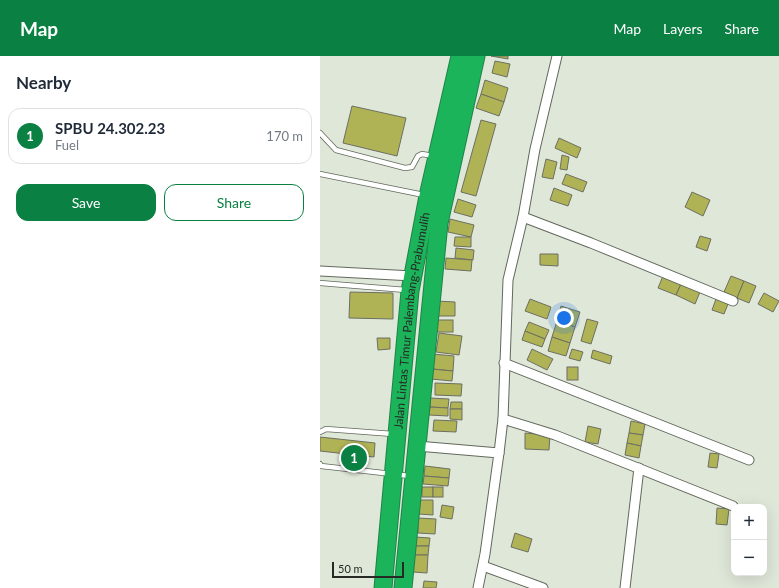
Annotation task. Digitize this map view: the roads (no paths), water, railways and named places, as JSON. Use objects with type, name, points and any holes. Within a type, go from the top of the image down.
[{"type":"highway","name":"Jalan Lintas Timur Palembang-Prabumulih","points":[[403,588],[414,476],[410,437],[411,284],[428,196],[460,56]]},
{"type":"highway","name":"Jalan Lintas Timur Palembang-Prabumulih","points":[[383,588],[394,474],[410,437],[439,223],[476,56]]},
{"type":"street","points":[[478,588],[483,566],[503,419],[508,280],[523,217],[535,149],[556,56]]},
{"type":"street","points":[[523,217],[733,301]]},
{"type":"street","points":[[320,271],[411,284]]},
{"type":"street","points":[[504,363],[749,460]]},
{"type":"street","points":[[503,419],[555,435],[731,505]]},
{"type":"street","points":[[410,437],[457,449],[499,453]]},
{"type":"street","points":[[625,588],[639,468]]},
{"type":"street","points":[[483,566],[543,588]]},
{"type":"lane","points":[[320,133],[336,150],[405,168],[412,167],[418,156],[422,154],[437,157]]},
{"type":"lane","points":[[320,174],[428,196]]},
{"type":"lane","points":[[320,283],[411,284]]},
{"type":"lane","points":[[320,432],[326,428],[410,437]]},
{"type":"lane","points":[[320,464],[321,466],[414,476]]},
{"type":"place","name":"SPBU 24.302.23","points":[[354,458]]}]
